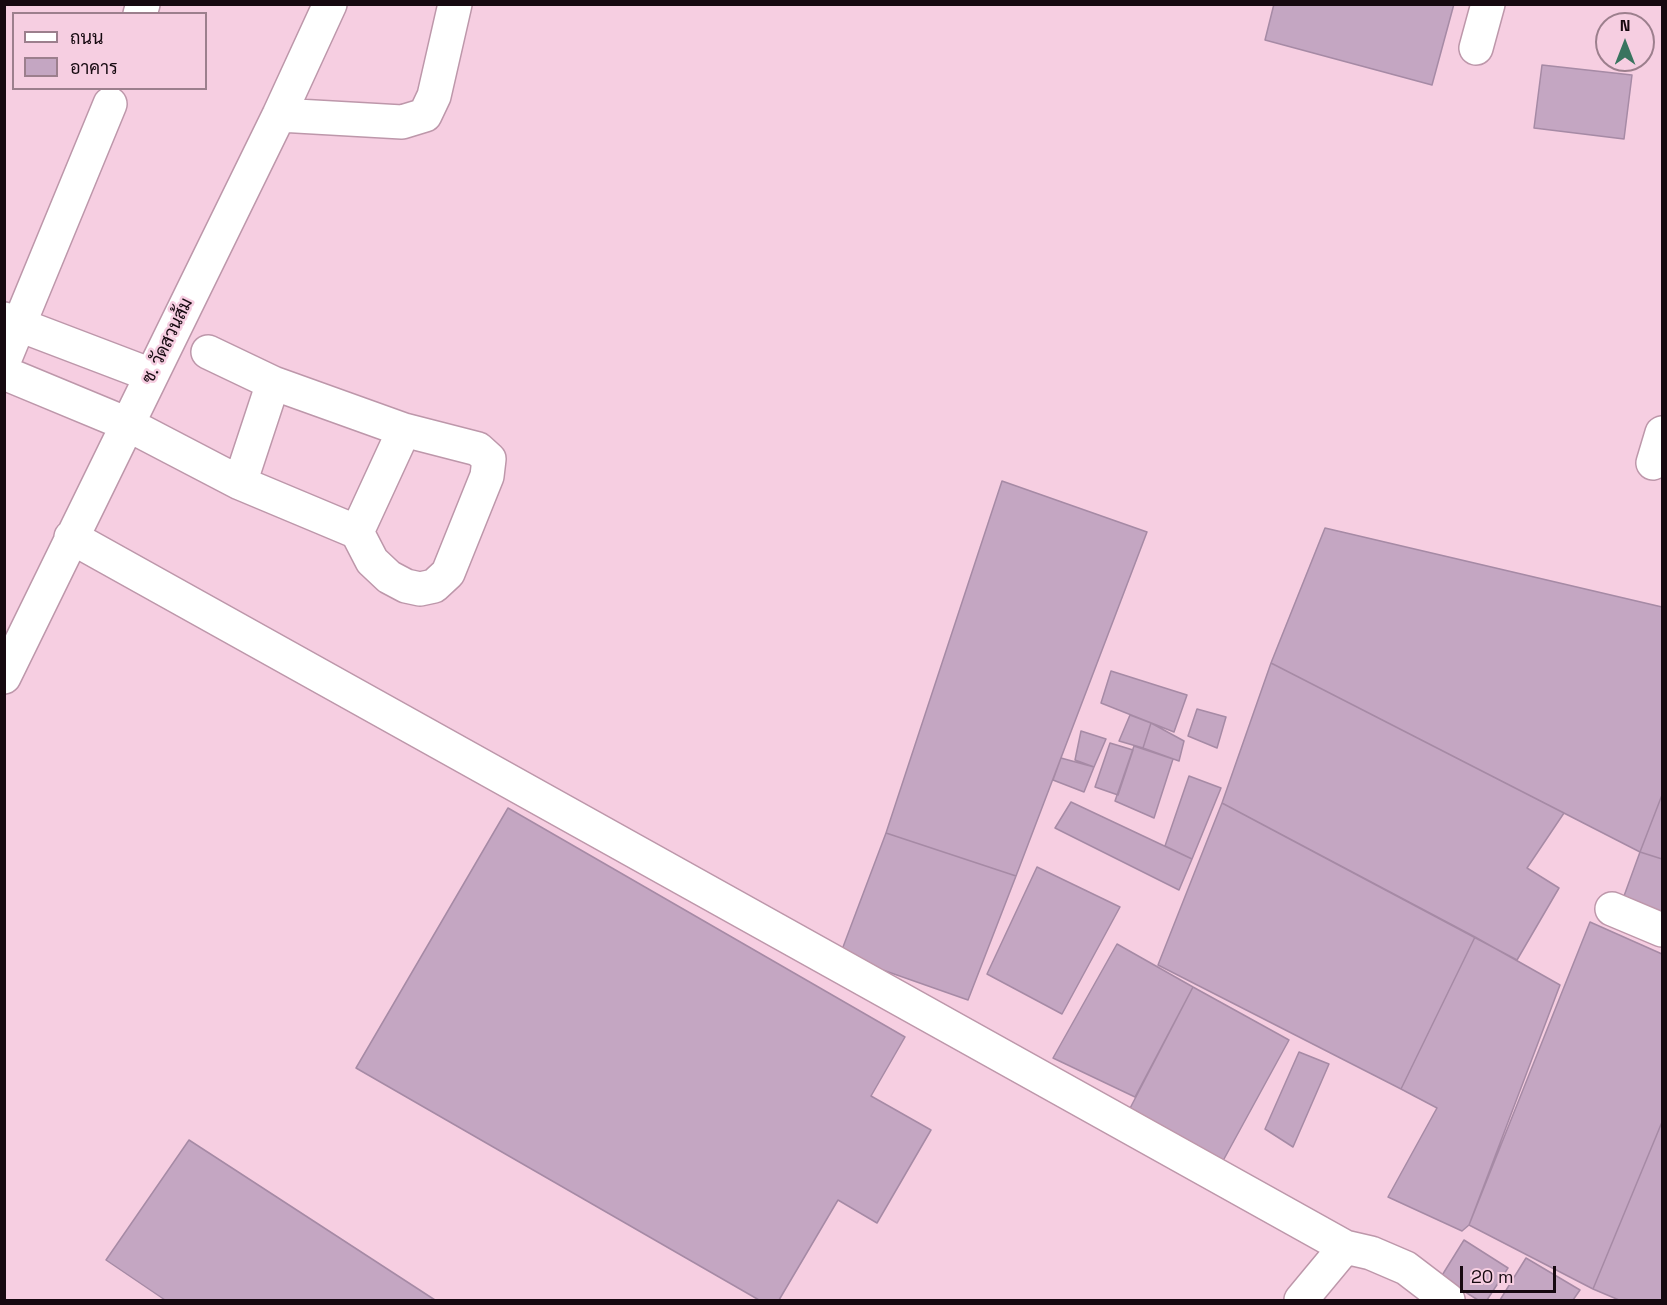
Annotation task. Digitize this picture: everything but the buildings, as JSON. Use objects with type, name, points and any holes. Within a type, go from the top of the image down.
[{"type":"street","name":"ซ. วัดสวนส้ม","points":[[4,677],[279,115],[330,4]]},
{"type":"street","points":[[279,115],[402,122],[424,115],[434,96],[455,4]]},
{"type":"street","points":[[1476,48],[1488,4]]},
{"type":"street","points":[[4,361],[12,322],[110,104]]},
{"type":"street","points":[[12,322],[151,375]]},
{"type":"street","points":[[4,373],[127,424],[240,483],[357,532],[372,561],[389,577],[406,586],[420,589],[434,586],[448,573],[487,476],[489,459],[478,449],[404,430],[273,383],[208,352]]},
{"type":"street","points":[[240,483],[273,383]]},
{"type":"street","points":[[357,532],[404,430]]},
{"type":"street","points":[[72,537],[1346,1247],[1371,1253],[1407,1268],[1448,1300]]},
{"type":"street","points":[[1612,909],[1662,930]]},
{"type":"street","points":[[1301,1300],[1346,1247]]}]
